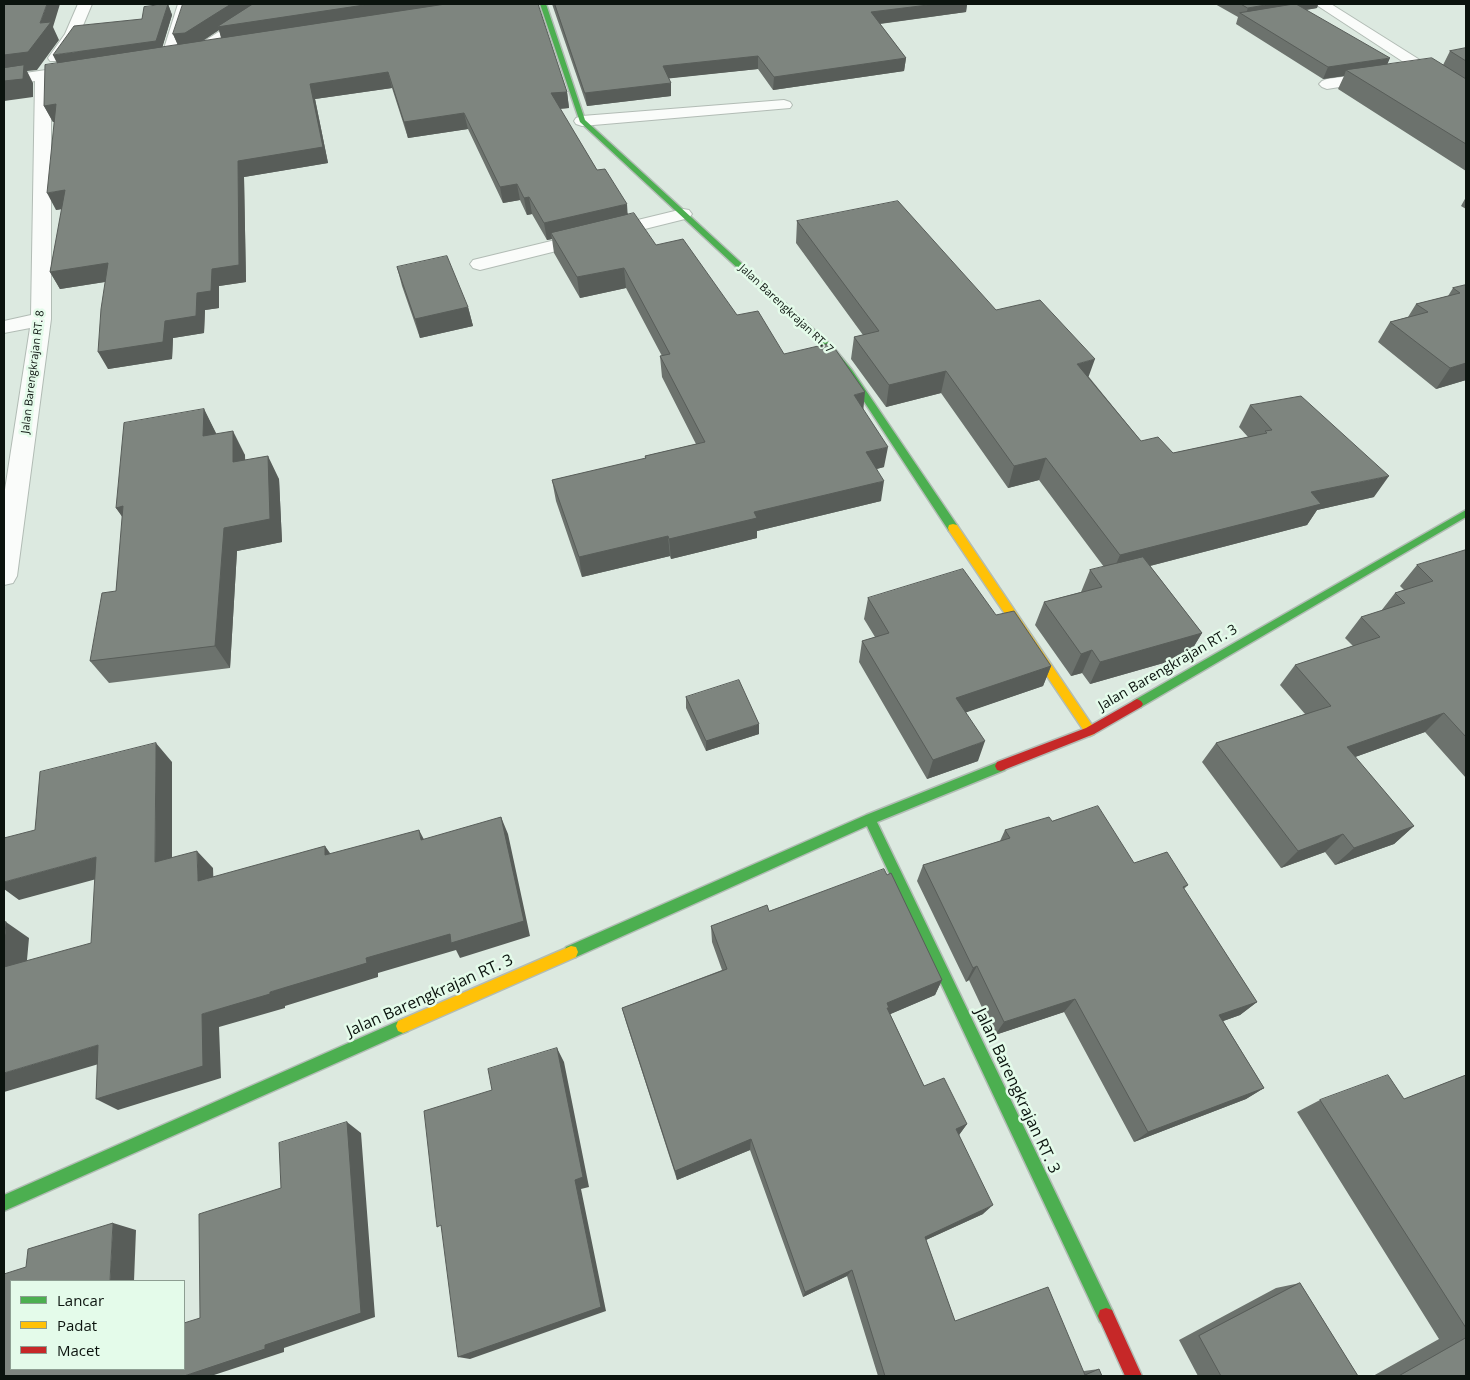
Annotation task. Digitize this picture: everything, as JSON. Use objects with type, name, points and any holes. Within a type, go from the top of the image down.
[{"type":"street","points":[[43,76],[72,35],[85,4]]},
{"type":"street","points":[[168,58],[185,4]]},
{"type":"street","points":[[194,54],[271,4]]},
{"type":"street","name":"Jalan Barengkrajan RT. 7","points":[[543,4],[582,122],[830,349],[849,372],[1090,731]]},
{"type":"street","points":[[1322,4],[1429,70],[1466,96]]},
{"type":"street","points":[[149,60],[233,48]]},
{"type":"street","points":[[4,81],[91,69]]},
{"type":"street","points":[[1327,84],[1429,70]]},
{"type":"street","name":"Jalan Barengkrajan RT. 8","points":[[4,576],[41,320],[43,76]]},
{"type":"street","points":[[582,122],[784,106]]},
{"type":"street","points":[[480,264],[683,214]]},
{"type":"street","points":[[4,327],[41,320]]},
{"type":"street","name":"Jalan Barengkrajan RT. 3","points":[[4,1203],[870,819],[1090,731],[1466,514]]},
{"type":"street","name":"Jalan Barengkrajan RT. 3","points":[[870,819],[1134,1376]]},
{"type":"building","points":[[4,4],[47,4],[40,23],[51,22],[28,52],[4,55]]},
{"type":"building","points":[[168,4],[156,41],[53,55],[74,26],[142,19],[144,7]]},
{"type":"building","points":[[183,4],[231,4],[185,33],[173,34]]},
{"type":"building","points":[[253,4],[371,4],[217,27]]},
{"type":"building","points":[[446,4],[538,4],[567,92],[551,93],[597,170],[605,169],[627,204],[544,223],[529,197],[524,198],[517,184],[500,187],[464,113],[404,122],[388,72],[310,84],[323,147],[238,161],[239,265],[212,269],[211,291],[197,293],[196,316],[165,321],[163,342],[98,352],[101,309],[108,263],[50,272],[65,190],[47,193],[56,104],[44,106],[45,65]]},
{"type":"building","points":[[555,4],[936,4],[871,12],[906,58],[774,77],[758,56],[663,66],[671,83],[585,93]]},
{"type":"building","points":[[1241,4],[1271,4],[1248,8]]},
{"type":"building","points":[[1296,4],[1390,58],[1328,67],[1240,13]]},
{"type":"building","points":[[1466,48],[1466,61],[1450,51]]},
{"type":"building","points":[[1432,58],[1466,79],[1466,144],[1346,70]]},
{"type":"building","points":[[24,65],[23,79],[4,81],[4,68]]},
{"type":"building","points":[[898,201],[996,310],[1040,300],[1095,359],[1077,364],[1141,441],[1158,437],[1173,453],[1267,433],[1265,431],[1272,430],[1250,405],[1301,396],[1389,476],[1311,492],[1321,504],[1120,555],[1046,458],[1014,466],[946,371],[889,385],[854,337],[879,331],[797,221]]},
{"type":"building","points":[[634,213],[656,245],[683,239],[737,315],[758,311],[784,354],[831,343],[865,392],[854,395],[888,447],[866,452],[884,481],[754,512],[757,518],[669,539],[668,536],[579,557],[552,480],[705,442],[660,356],[670,354],[624,268],[577,277],[551,233]]},
{"type":"building","points":[[447,256],[468,307],[415,319],[397,267]]},
{"type":"building","points":[[1466,285],[1466,363],[1450,368],[1390,322],[1428,312],[1416,304],[1460,293],[1453,288]]},
{"type":"building","points":[[204,409],[203,436],[233,431],[233,462],[268,456],[270,519],[224,528],[215,646],[90,661],[102,593],[116,591],[123,506],[116,508],[124,423]]},
{"type":"building","points":[[1466,550],[1466,737],[1444,713],[1347,747],[1414,826],[1354,848],[1343,834],[1298,851],[1216,743],[1331,706],[1295,665],[1380,637],[1361,617],[1405,603],[1395,593],[1433,581],[1417,565]]},
{"type":"building","points":[[1143,557],[1202,633],[1100,662],[1092,650],[1081,654],[1044,602],[1102,587],[1090,570]]},
{"type":"building","points":[[963,569],[996,615],[1014,611],[1051,666],[956,698],[985,741],[933,760],[862,641],[889,633],[868,598]]},
{"type":"building","points":[[739,680],[759,724],[706,741],[686,697]]},
{"type":"building","points":[[156,743],[155,862],[197,851],[198,881],[325,846],[325,855],[419,830],[421,840],[501,817],[524,921],[451,943],[450,934],[366,958],[367,963],[202,1014],[203,1066],[96,1099],[98,1045],[4,1073],[4,967],[91,943],[96,857],[4,882],[4,838],[35,830],[40,772]]},
{"type":"building","points":[[1098,806],[1134,863],[1167,852],[1188,885],[1183,887],[1257,1002],[1219,1015],[1264,1088],[1148,1132],[1075,999],[1004,1022],[977,966],[973,968],[923,865],[1010,838],[1005,830],[1049,817],[1052,821]]},
{"type":"building","points":[[884,869],[887,875],[891,873],[942,980],[887,1003],[889,1008],[887,1008],[924,1086],[944,1078],[967,1124],[956,1129],[993,1205],[925,1237],[955,1321],[1048,1287],[1085,1375],[1099,1369],[1102,1376],[885,1376],[852,1270],[805,1292],[751,1139],[675,1171],[622,1008],[727,969],[711,926],[767,905],[769,911]]},
{"type":"building","points":[[6,922],[4,948],[4,923]]},
{"type":"building","points":[[557,1048],[583,1177],[575,1180],[601,1307],[458,1357],[441,1225],[437,1227],[424,1111],[492,1090],[488,1069]]},
{"type":"building","points":[[1388,1075],[1404,1099],[1466,1075],[1466,1328],[1320,1100]]},
{"type":"building","points":[[347,1122],[361,1313],[265,1345],[265,1349],[184,1376],[4,1376],[4,1274],[26,1267],[28,1249],[113,1223],[110,1280],[10,1280],[10,1370],[185,1370],[185,1323],[200,1318],[199,1214],[281,1188],[279,1143]]},
{"type":"building","points":[[1300,1283],[1358,1376],[1221,1376],[1199,1336]]},
{"type":"building","points":[[1466,1338],[1466,1376],[1399,1376]]},
{"type":"traffic: fast","points":[[543,4],[582,121],[830,349],[849,372],[953,528]]},
{"type":"traffic: fast","points":[[1137,704],[1466,513]]},
{"type":"traffic: fast","points":[[571,952],[870,819],[1001,766]]},
{"type":"traffic: fast","points":[[870,819],[1106,1316]]},
{"type":"traffic: fast","points":[[4,1203],[403,1026]]},
{"type":"traffic: slow","points":[[953,528],[1090,731]]},
{"type":"traffic: slow","points":[[403,1026],[571,952]]},
{"type":"traffic: jam","points":[[1001,766],[1090,731],[1137,704]]},
{"type":"traffic: jam","points":[[1106,1316],[1134,1376]]}]
